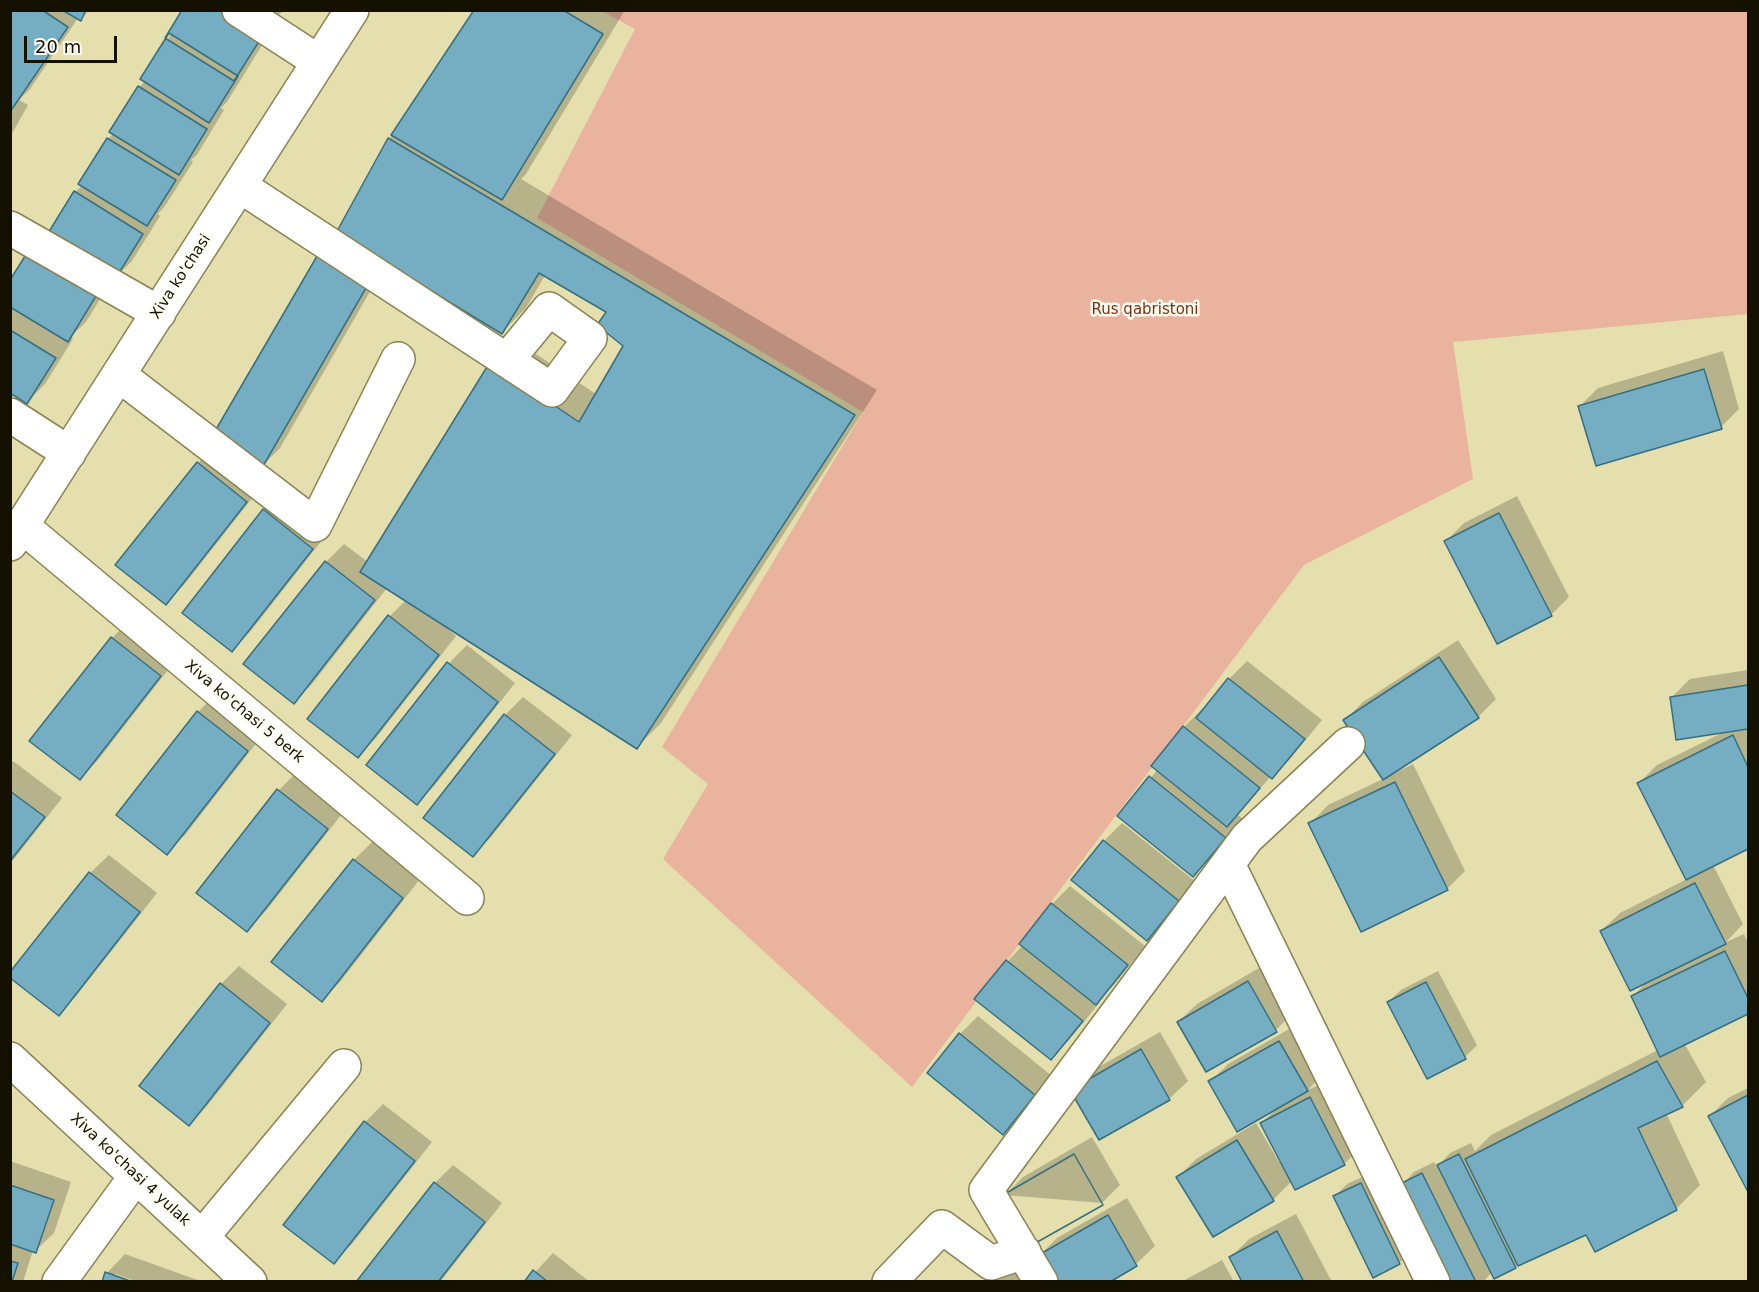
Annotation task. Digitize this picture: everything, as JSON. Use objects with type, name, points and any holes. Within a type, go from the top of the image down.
[{"type":"street","points":[[239,10],[319,62]]},
{"type":"street","name":"Xiva ko'chasi","points":[[16,535],[352,10]]},
{"type":"street","points":[[240,186],[507,360]]},
{"type":"street","points":[[10,228],[159,313]]},
{"type":"street","points":[[118,375],[315,525],[398,359]]},
{"type":"street","points":[[10,415],[69,453]]},
{"type":"street","name":"Xiva ko'chasi 5 berk","points":[[16,535],[467,898]]},
{"type":"street","points":[[1041,1281],[986,1190],[1247,838],[1348,744]]},
{"type":"street","points":[[1228,864],[1433,1281]]},
{"type":"street","name":"Xiva ko'chasi 4 yulak","points":[[10,1059],[250,1281]]},
{"type":"street","points":[[202,1237],[344,1066]]},
{"type":"street","points":[[59,1281],[136,1176]]},
{"type":"street","points":[[889,1281],[942,1227],[991,1263],[1024,1252]]},
{"type":"green space","name":"Rus qabristoni","points":[[602,11],[1748,11],[1748,314],[1453,342],[1473,479],[1304,565],[912,1087],[663,859],[708,784],[662,747],[863,412],[537,218],[635,29]]},
{"type":"building","points":[[10,10],[42,10],[68,27],[12,109],[10,108]]},
{"type":"building","points":[[62,10],[86,10],[81,21]]},
{"type":"building","points":[[182,10],[224,10],[263,35],[234,81],[165,38]]},
{"type":"building","points":[[474,10],[563,10],[603,34],[502,200],[391,135]]},
{"type":"building","points":[[169,33],[238,76],[209,123],[140,79]]},
{"type":"building","points":[[138,86],[207,129],[179,175],[109,132]]},
{"type":"building","points":[[107,138],[176,180],[147,226],[78,184]]},
{"type":"building","points":[[388,138],[855,415],[637,749],[360,572],[490,362],[579,422],[623,346],[597,325],[606,312],[539,273],[502,334],[336,233]]},
{"type":"building","points":[[74,191],[143,234],[114,281],[45,238]]},
{"type":"building","points":[[320,251],[370,281],[262,468],[211,438]]},
{"type":"building","points":[[27,253],[96,296],[68,342],[10,307],[10,280]]},
{"type":"building","points":[[10,330],[56,358],[27,404],[10,393]]},
{"type":"building","points":[[1704,369],[1722,429],[1596,466],[1578,406]]},
{"type":"building","points":[[197,462],[247,502],[166,605],[115,565]]},
{"type":"building","points":[[263,509],[313,549],[232,652],[182,613]]},
{"type":"building","points":[[1499,513],[1552,616],[1497,644],[1444,541]]},
{"type":"building","points":[[325,561],[375,600],[294,704],[243,664]]},
{"type":"building","points":[[388,615],[439,655],[358,758],[307,719]]},
{"type":"building","points":[[111,637],[161,676],[80,780],[29,741]]},
{"type":"building","points":[[1439,657],[1479,718],[1383,780],[1343,720]]},
{"type":"building","points":[[447,662],[498,702],[417,805],[366,765]]},
{"type":"building","points":[[1228,678],[1305,739],[1272,779],[1196,718]]},
{"type":"building","points":[[1748,685],[1748,729],[1676,740],[1670,697]]},
{"type":"building","points":[[197,711],[248,751],[167,855],[116,815]]},
{"type":"building","points":[[504,714],[555,754],[473,857],[423,818]]},
{"type":"building","points":[[1183,726],[1260,788],[1227,827],[1151,766]]},
{"type":"building","points":[[1733,735],[1748,767],[1748,849],[1686,880],[1637,783]]},
{"type":"building","points":[[1149,776],[1226,838],[1193,877],[1117,816]]},
{"type":"building","points":[[1395,782],[1448,890],[1361,932],[1308,823]]},
{"type":"building","points":[[277,789],[328,829],[247,932],[196,893]]},
{"type":"building","points":[[10,791],[45,817],[10,861]]},
{"type":"building","points":[[1103,840],[1179,901],[1147,941],[1071,880]]},
{"type":"building","points":[[353,859],[403,898],[322,1002],[271,962]]},
{"type":"building","points":[[89,872],[140,912],[59,1016],[10,978],[10,972]]},
{"type":"building","points":[[1695,883],[1726,944],[1630,991],[1600,931]]},
{"type":"building","points":[[1051,903],[1128,965],[1096,1005],[1019,944]]},
{"type":"building","points":[[1725,951],[1748,998],[1748,1014],[1660,1057],[1631,996]]},
{"type":"building","points":[[1006,960],[1083,1021],[1051,1060],[974,999]]},
{"type":"building","points":[[1248,981],[1277,1032],[1206,1072],[1177,1022]]},
{"type":"building","points":[[1426,982],[1466,1059],[1427,1079],[1387,1002]]},
{"type":"building","points":[[220,983],[270,1023],[189,1126],[139,1086]]},
{"type":"building","points":[[959,1033],[1035,1095],[1003,1135],[927,1073]]},
{"type":"building","points":[[1279,1041],[1308,1091],[1237,1132],[1208,1081]]},
{"type":"building","points":[[1141,1049],[1170,1100],[1099,1140],[1070,1090]]},
{"type":"building","points":[[1657,1061],[1683,1107],[1638,1128],[1677,1210],[1595,1252],[1586,1235],[1518,1266],[1465,1159]]},
{"type":"building","points":[[1748,1095],[1748,1192],[1708,1116]]},
{"type":"building","points":[[1310,1097],[1345,1165],[1295,1190],[1260,1123]]},
{"type":"building","points":[[364,1121],[415,1161],[334,1264],[283,1225]]},
{"type":"building","points":[[1237,1140],[1274,1201],[1213,1237],[1176,1177]]},
{"type":"building","points":[[1074,1154],[1103,1205],[1032,1245],[1003,1195]]},
{"type":"building","points":[[1074,1154],[1103,1205],[1032,1245],[1003,1195]]},
{"type":"building","points":[[1459,1154],[1516,1268],[1494,1279],[1437,1165]]},
{"type":"building","points":[[1422,1173],[1476,1282],[1449,1282],[1400,1184]]},
{"type":"building","points":[[434,1182],[485,1222],[438,1282],[356,1282]]},
{"type":"building","points":[[1361,1183],[1400,1264],[1373,1278],[1333,1196]]},
{"type":"building","points":[[10,1185],[54,1200],[36,1253],[10,1244]]},
{"type":"building","points":[[1108,1215],[1137,1266],[1110,1282],[1052,1282],[1037,1256]]},
{"type":"building","points":[[1277,1231],[1304,1282],[1242,1282],[1229,1257]]},
{"type":"building","points":[[10,1261],[18,1263],[12,1282],[10,1282]]},
{"type":"building","points":[[533,1270],[548,1282],[524,1282]]},
{"type":"building","points":[[105,1272],[133,1282],[102,1282]]}]
